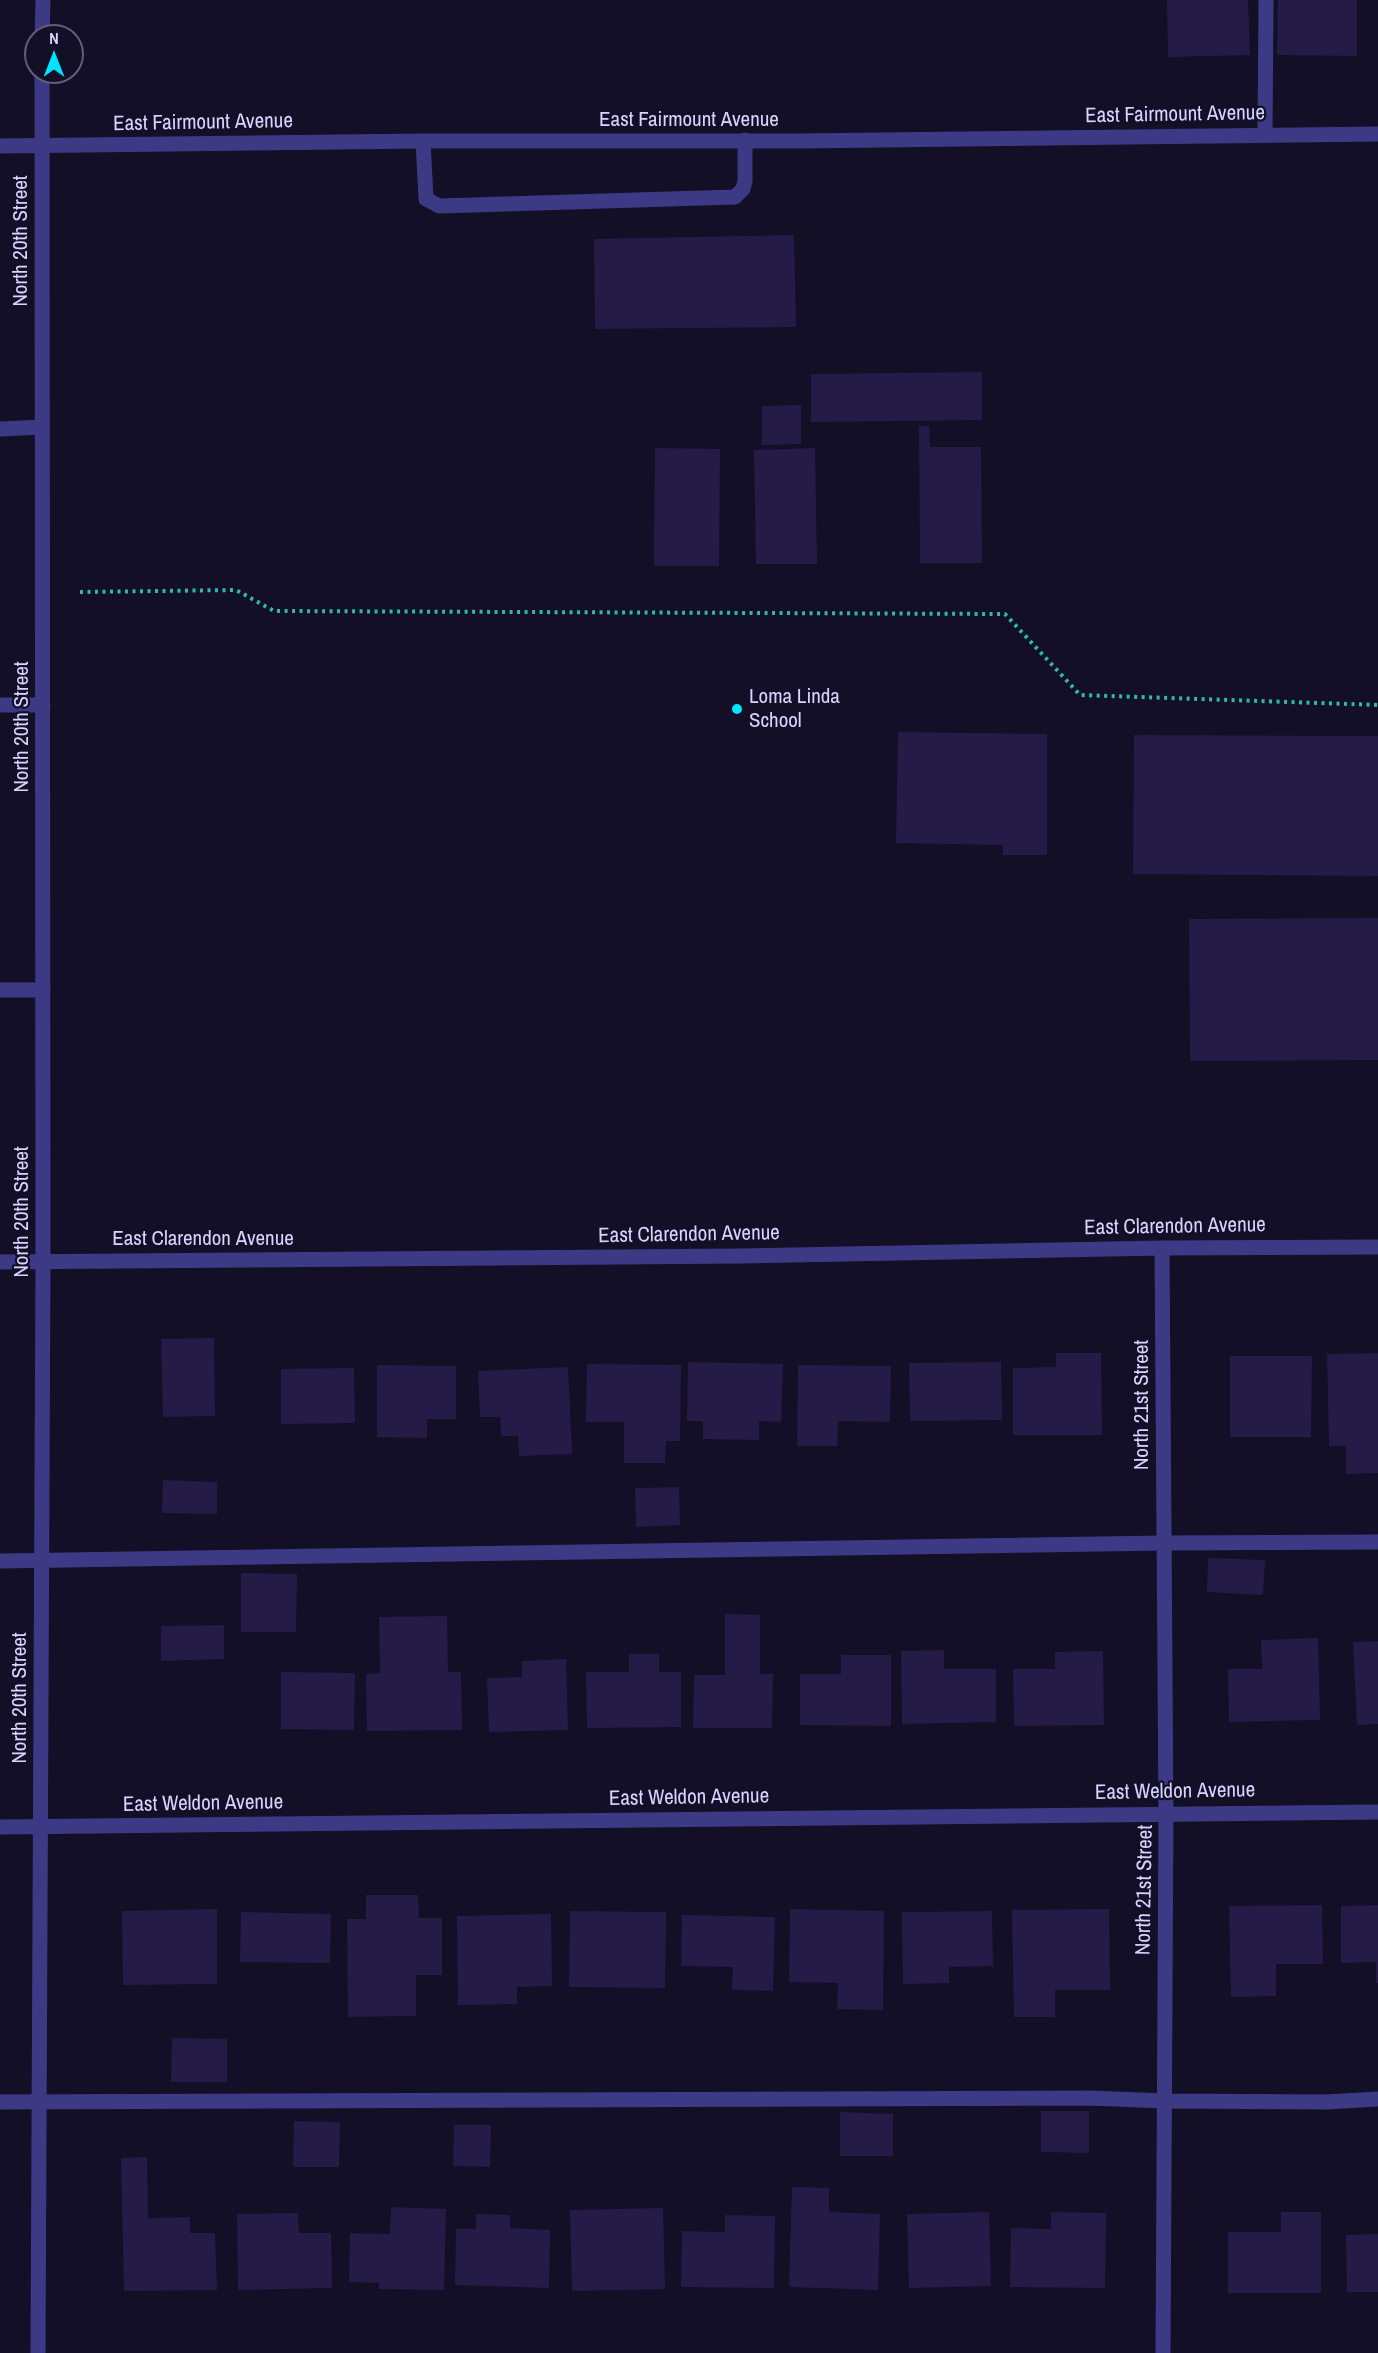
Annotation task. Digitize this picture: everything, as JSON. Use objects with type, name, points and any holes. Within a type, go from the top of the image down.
[{"type":"street","points":[[42,24],[43,0]]},
{"type":"street","points":[[1265,135],[1266,0]]},
{"type":"street","name":"North 20th Street","points":[[38,2353],[43,1261],[42,84]]},
{"type":"street","name":"East Fairmount Avenue","points":[[0,147],[423,141],[798,141],[1378,134]]},
{"type":"street","points":[[423,141],[426,199],[439,206],[735,197],[743,189],[745,181],[745,140]]},
{"type":"street","points":[[0,429],[42,428]]},
{"type":"street","points":[[0,705],[43,705]]},
{"type":"street","points":[[0,990],[43,990]]},
{"type":"street","name":"East Clarendon Avenue","points":[[0,1262],[740,1256],[1162,1248],[1378,1247]]},
{"type":"street","name":"North 21st Street","points":[[1162,1248],[1166,1813],[1163,2353]]},
{"type":"street","points":[[0,1561],[1164,1543],[1378,1542]]},
{"type":"street","name":"East Weldon Avenue","points":[[0,1827],[1378,1812]]},
{"type":"street","points":[[0,2102],[1091,2098],[1327,2102],[1378,2099]]},
{"type":"path","points":[[80,592],[236,590],[274,611],[1005,614],[1080,695],[1378,705]]},
{"type":"building","points":[[1167,0],[1248,0],[1250,55],[1168,57]]},
{"type":"building","points":[[1278,0],[1357,0],[1357,56],[1277,55]]},
{"type":"building","points":[[794,235],[796,327],[595,329],[594,239]]},
{"type":"building","points":[[982,372],[982,420],[811,422],[811,374]]},
{"type":"building","points":[[801,405],[801,444],[762,445],[762,406]]},
{"type":"building","points":[[919,426],[929,426],[930,447],[981,447],[982,563],[920,563]]},
{"type":"building","points":[[655,448],[720,449],[719,566],[654,566]]},
{"type":"building","points":[[815,448],[817,564],[756,564],[754,450]]},
{"type":"building","points":[[898,732],[1047,734],[1047,855],[1003,855],[1003,845],[896,843]]},
{"type":"building","points":[[1134,735],[1378,736],[1378,876],[1133,874]]},
{"type":"building","points":[[1378,918],[1378,1060],[1190,1061],[1189,919]]},
{"type":"building","points":[[214,1338],[215,1416],[163,1417],[161,1339]]},
{"type":"building","points":[[1056,1353],[1101,1353],[1102,1435],[1013,1435],[1013,1368],[1056,1367]]},
{"type":"building","points":[[1378,1353],[1378,1473],[1346,1474],[1346,1446],[1329,1446],[1327,1354]]},
{"type":"building","points":[[1230,1356],[1312,1356],[1311,1437],[1230,1437]]},
{"type":"building","points":[[688,1362],[783,1364],[781,1422],[759,1421],[759,1440],[703,1439],[703,1421],[687,1421]]},
{"type":"building","points":[[1001,1362],[1002,1420],[910,1421],[909,1363]]},
{"type":"building","points":[[587,1364],[681,1365],[680,1441],[666,1441],[665,1463],[624,1463],[624,1422],[586,1422]]},
{"type":"building","points":[[377,1365],[456,1366],[456,1419],[427,1419],[427,1438],[377,1437]]},
{"type":"building","points":[[798,1365],[891,1366],[890,1422],[838,1421],[837,1446],[797,1446]]},
{"type":"building","points":[[568,1367],[572,1454],[519,1456],[518,1436],[501,1436],[500,1417],[480,1417],[478,1371]]},
{"type":"building","points":[[354,1368],[355,1423],[281,1424],[281,1369]]},
{"type":"building","points":[[163,1480],[217,1482],[217,1514],[162,1513]]},
{"type":"building","points":[[679,1487],[680,1525],[636,1527],[635,1488]]},
{"type":"building","points":[[1208,1558],[1265,1560],[1263,1595],[1207,1592]]},
{"type":"building","points":[[241,1573],[297,1574],[296,1632],[241,1632]]},
{"type":"building","points":[[725,1614],[760,1615],[760,1674],[773,1674],[772,1728],[693,1728],[694,1675],[725,1675]]},
{"type":"building","points":[[447,1616],[448,1672],[461,1672],[462,1730],[367,1731],[366,1674],[380,1673],[379,1617]]},
{"type":"building","points":[[224,1625],[224,1659],[161,1661],[161,1626]]},
{"type":"building","points":[[1318,1638],[1320,1720],[1229,1722],[1228,1669],[1262,1669],[1261,1640]]},
{"type":"building","points":[[1378,1641],[1378,1724],[1357,1725],[1353,1642]]},
{"type":"building","points":[[944,1650],[944,1669],[996,1669],[996,1722],[902,1724],[901,1651]]},
{"type":"building","points":[[1103,1651],[1104,1725],[1014,1726],[1013,1669],[1055,1669],[1055,1652]]},
{"type":"building","points":[[629,1654],[659,1654],[659,1672],[681,1672],[681,1727],[587,1728],[586,1672],[629,1672]]},
{"type":"building","points":[[841,1655],[891,1655],[891,1726],[800,1725],[800,1674],[841,1674]]},
{"type":"building","points":[[566,1659],[568,1730],[489,1732],[487,1678],[522,1677],[522,1661]]},
{"type":"building","points":[[281,1672],[355,1673],[354,1730],[281,1729]]},
{"type":"building","points":[[366,1895],[418,1895],[419,1918],[442,1918],[442,1975],[416,1975],[416,2016],[348,2017],[347,1919],[366,1919]]},
{"type":"building","points":[[1322,1905],[1323,1964],[1276,1964],[1276,1996],[1231,1997],[1229,1906]]},
{"type":"building","points":[[1378,1905],[1378,1983],[1376,1983],[1376,1962],[1341,1963],[1341,1906]]},
{"type":"building","points":[[217,1909],[217,1984],[123,1985],[122,1911]]},
{"type":"building","points":[[790,1909],[884,1911],[883,2010],[837,2009],[838,1983],[789,1982]]},
{"type":"building","points":[[1109,1909],[1110,1990],[1055,1990],[1055,2017],[1014,2017],[1012,1910]]},
{"type":"building","points":[[570,1911],[666,1912],[665,1988],[569,1987]]},
{"type":"building","points":[[992,1911],[993,1966],[949,1967],[949,1983],[903,1984],[902,1912]]},
{"type":"building","points":[[241,1912],[331,1914],[330,1963],[240,1962]]},
{"type":"building","points":[[551,1914],[552,1986],[517,1987],[517,2004],[458,2005],[457,1916]]},
{"type":"building","points":[[682,1915],[775,1917],[773,1991],[732,1990],[733,1967],[681,1966]]},
{"type":"building","points":[[172,2038],[227,2039],[227,2082],[171,2082]]},
{"type":"building","points":[[1041,2111],[1089,2111],[1089,2153],[1041,2152]]},
{"type":"building","points":[[840,2112],[893,2114],[893,2156],[840,2156]]},
{"type":"building","points":[[294,2121],[340,2122],[339,2167],[293,2167]]},
{"type":"building","points":[[454,2125],[491,2125],[490,2167],[453,2166]]},
{"type":"building","points":[[147,2157],[148,2218],[190,2217],[190,2233],[215,2233],[217,2290],[124,2291],[121,2158]]},
{"type":"building","points":[[792,2187],[829,2188],[829,2212],[880,2214],[878,2290],[789,2287]]},
{"type":"building","points":[[391,2207],[446,2209],[444,2290],[379,2289],[379,2283],[349,2282],[350,2233],[390,2234]]},
{"type":"building","points":[[663,2208],[665,2289],[572,2291],[570,2210]]},
{"type":"building","points":[[989,2212],[991,2286],[909,2288],[907,2214]]},
{"type":"building","points":[[1051,2212],[1106,2213],[1105,2288],[1010,2287],[1011,2228],[1051,2229]]},
{"type":"building","points":[[1281,2212],[1321,2212],[1321,2293],[1228,2293],[1228,2232],[1281,2232]]},
{"type":"building","points":[[298,2213],[299,2233],[331,2233],[332,2288],[238,2290],[237,2214]]},
{"type":"building","points":[[476,2214],[510,2215],[510,2228],[550,2230],[549,2288],[455,2285],[456,2229],[476,2229]]},
{"type":"building","points":[[725,2215],[775,2216],[774,2288],[681,2287],[682,2231],[725,2232]]},
{"type":"building","points":[[1378,2234],[1378,2292],[1347,2292],[1346,2235]]},
{"type":"place","name":"Loma Linda School","points":[[737,709]]}]
